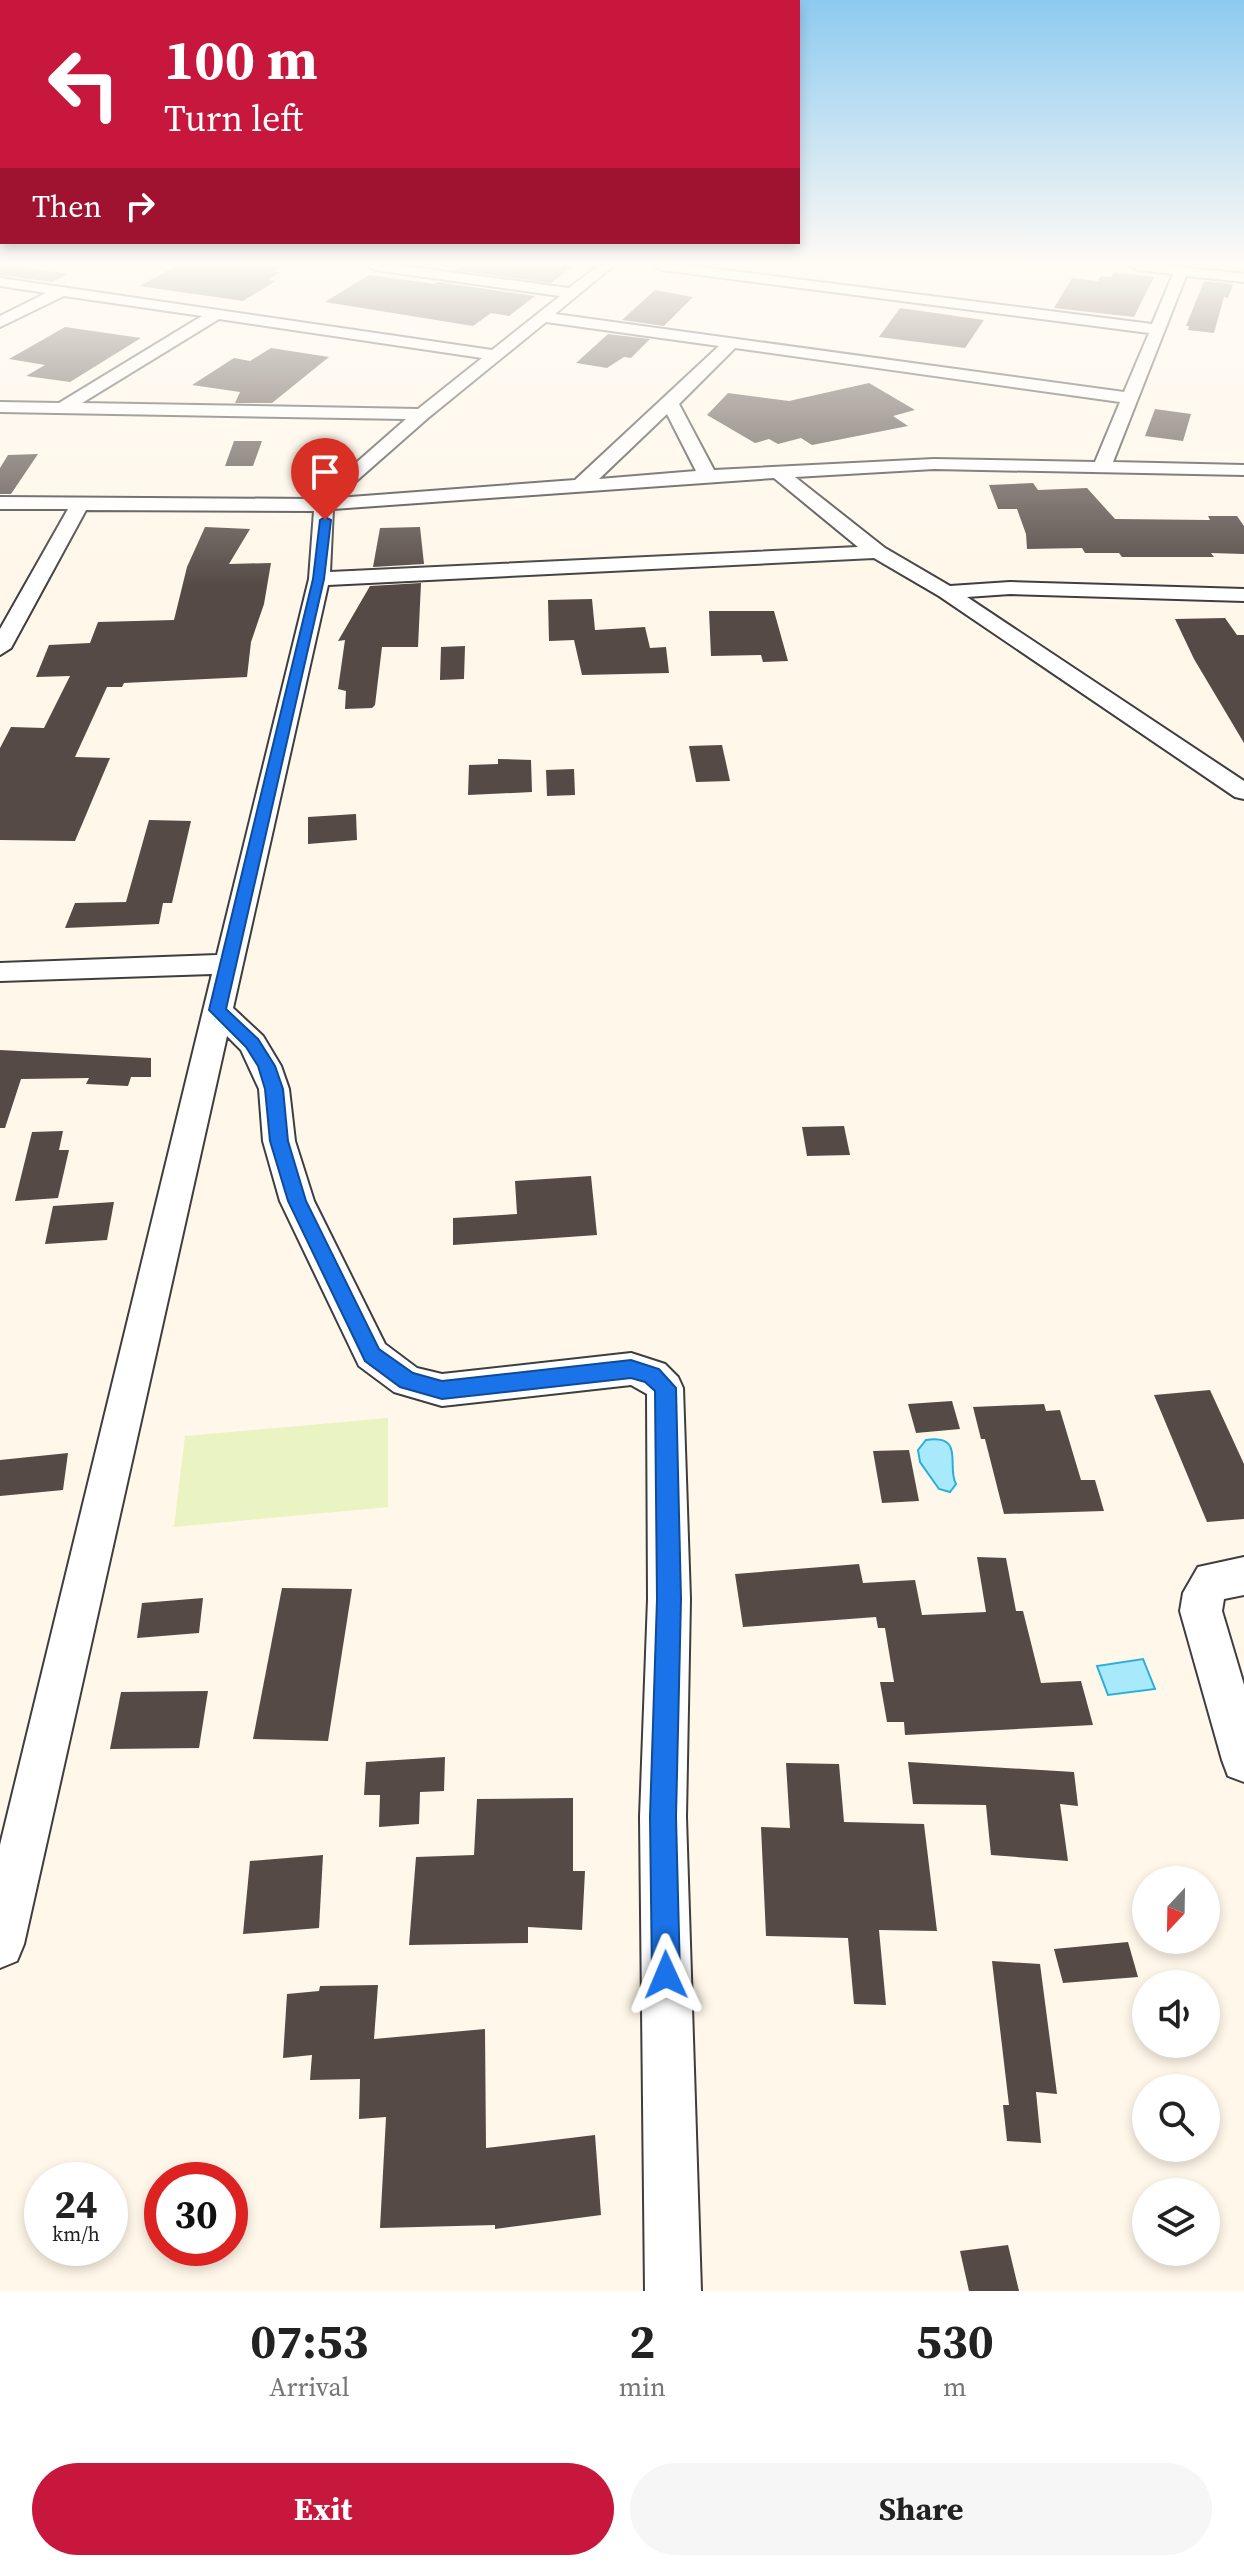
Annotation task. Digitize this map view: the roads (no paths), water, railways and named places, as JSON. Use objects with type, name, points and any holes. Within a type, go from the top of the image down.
[{"type":"street","points":[[64,407],[120,373]]},
{"type":"street","points":[[0,1944],[319,579],[327,494],[473,373]]},
{"type":"street","points":[[581,485],[701,373]]},
{"type":"street","points":[[947,373],[1128,398]]},
{"type":"street","points":[[1102,467],[1139,373]]},
{"type":"street","points":[[670,403],[708,476]]},
{"type":"street","points":[[0,407],[422,414]]},
{"type":"street","points":[[0,503],[324,505],[708,476],[934,464],[1244,470]]},
{"type":"street","points":[[778,472],[830,517],[878,552],[946,592],[1239,785]]},
{"type":"street","points":[[0,648],[80,504]]},
{"type":"street","points":[[319,579],[878,552]]},
{"type":"street","points":[[946,592],[1010,588],[1244,595]]},
{"type":"street","points":[[0,972],[228,964]]},
{"type":"street","points":[[217,1010],[252,1043],[266,1066],[274,1089],[279,1141],[297,1201],[372,1355],[407,1381],[442,1390],[631,1369],[652,1375],[665,1388],[669,1599],[663,1817],[673,2291]]},
{"type":"street","points":[[1244,1576],[1212,1581],[1204,1593],[1201,1611],[1244,1760]]},
{"type":"water","points":[[938,1439],[950,1447],[956,1484],[950,1492],[939,1489],[920,1462],[918,1450],[926,1440]]},
{"type":"water","points":[[1143,1659],[1155,1689],[1108,1695],[1097,1666]]}]
